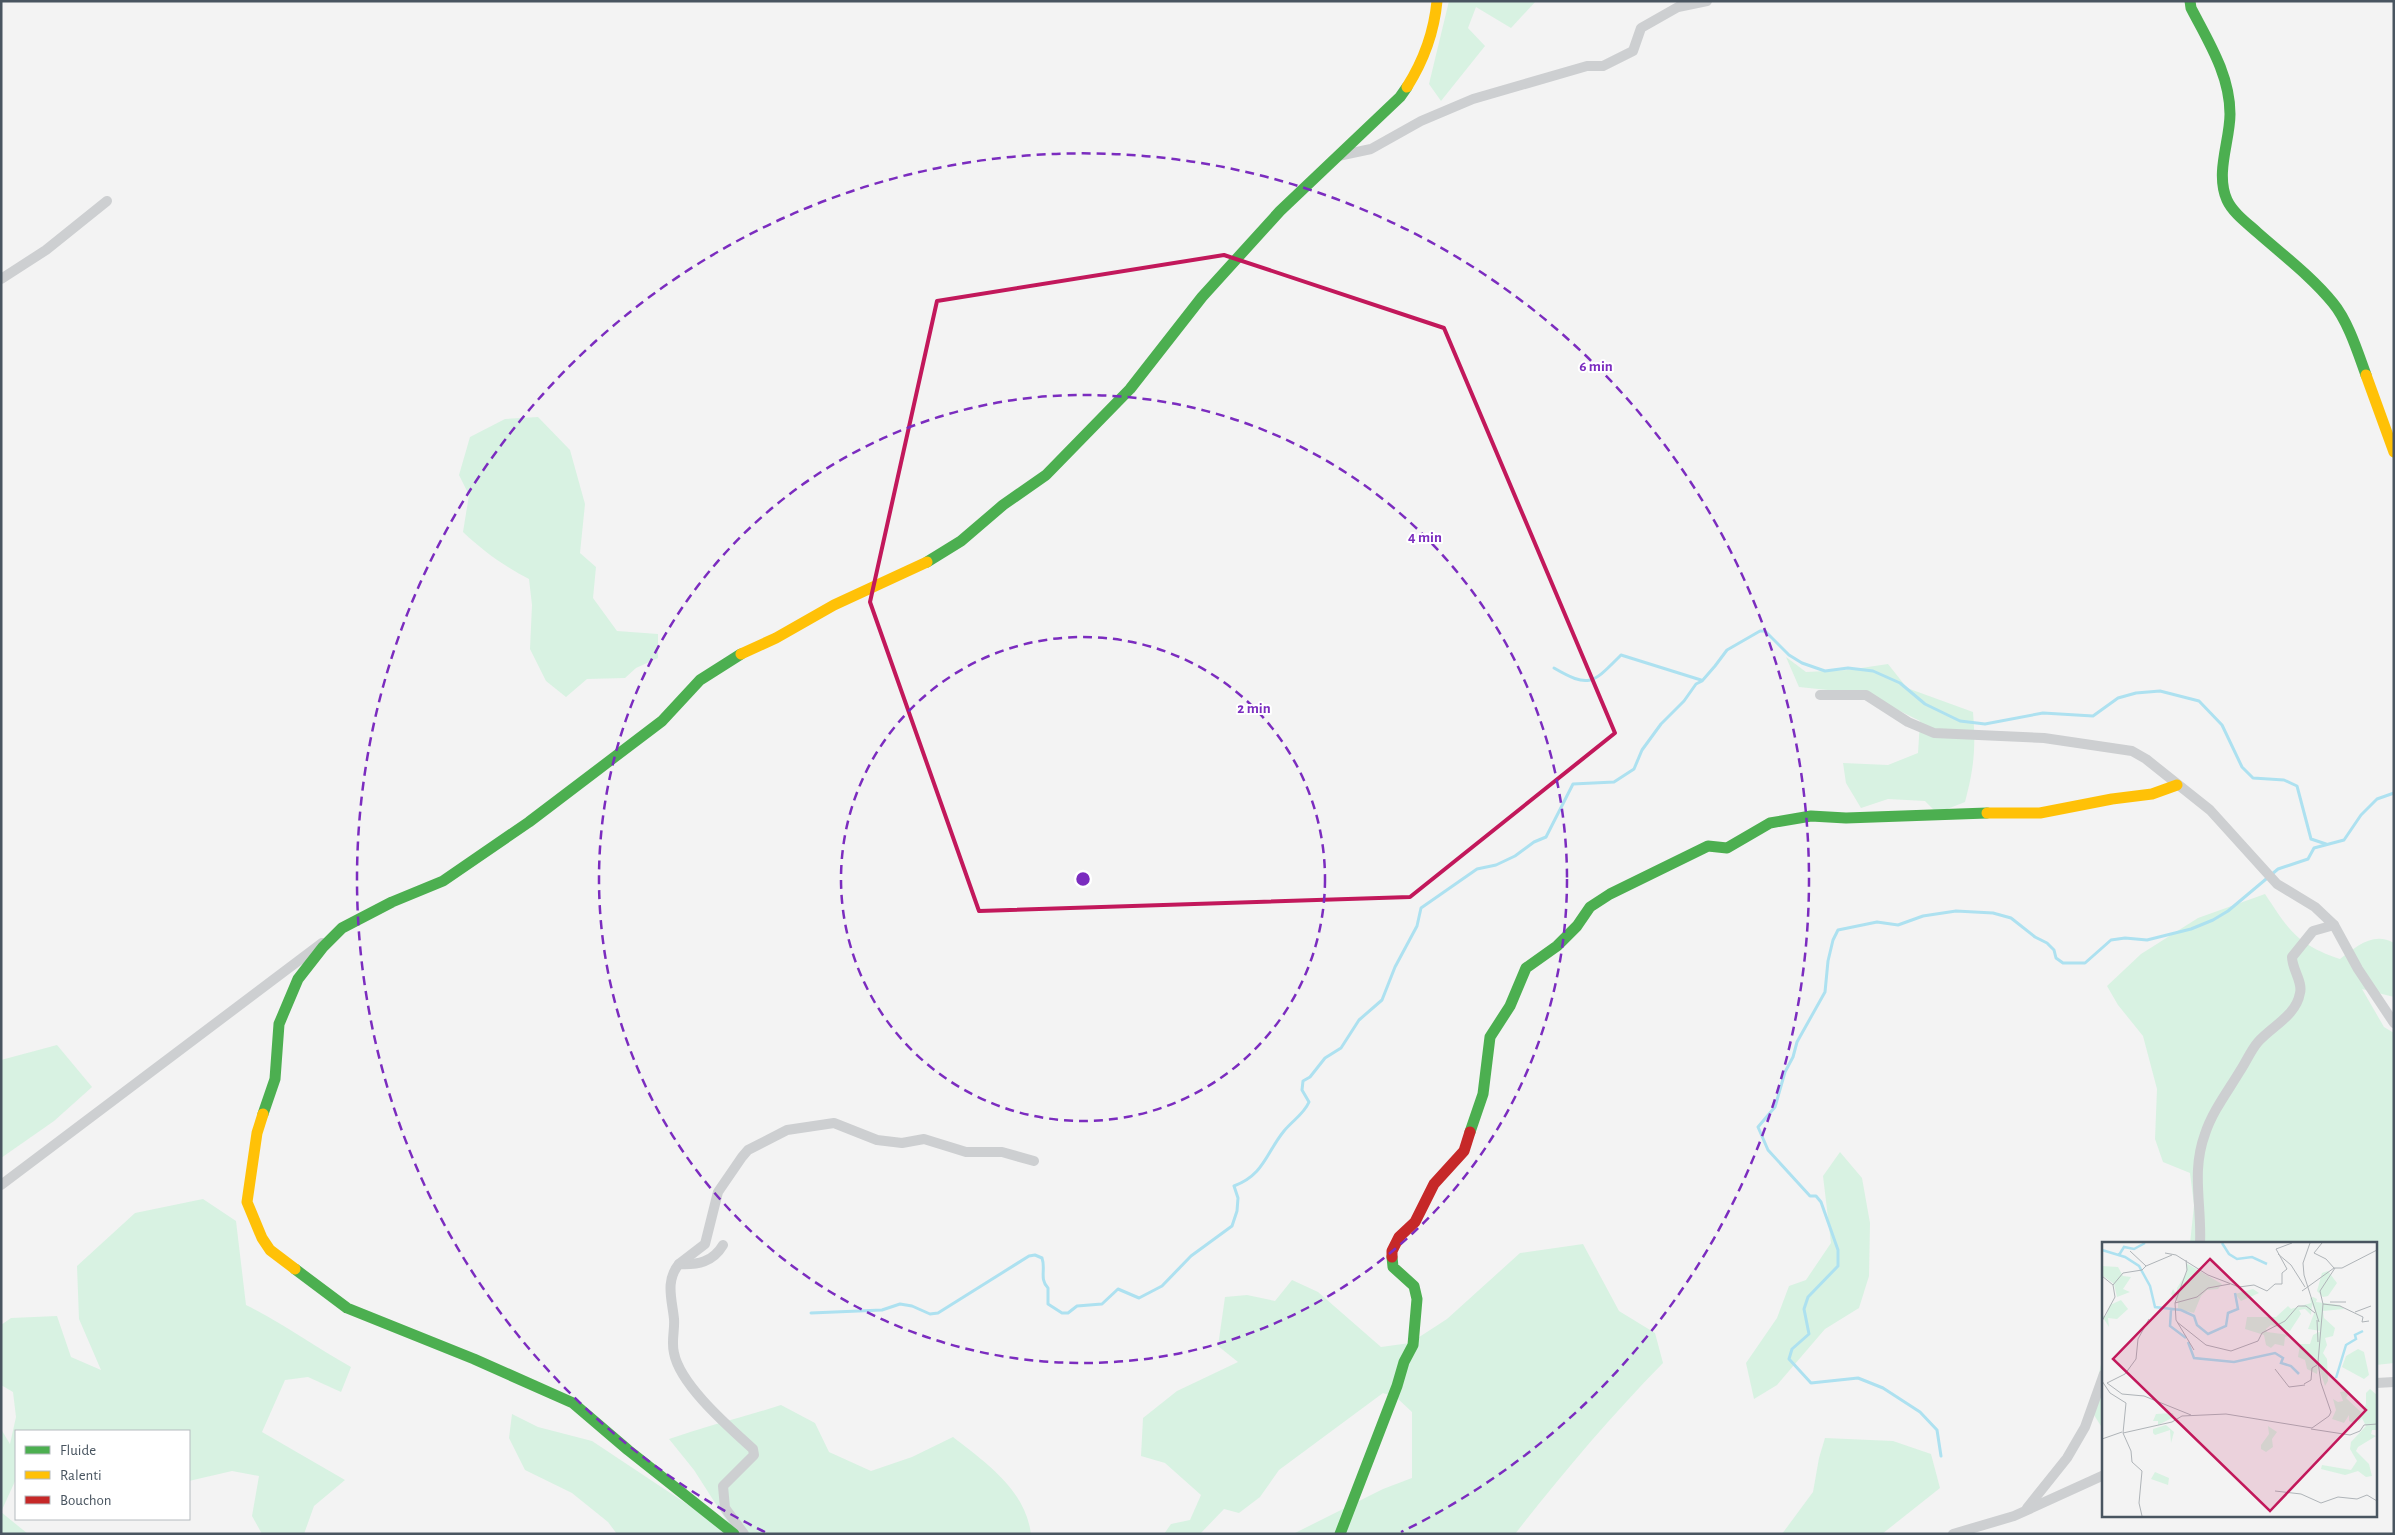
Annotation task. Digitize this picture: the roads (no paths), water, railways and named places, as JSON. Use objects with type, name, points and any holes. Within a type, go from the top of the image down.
[{"type":"street","points":[[1,1185],[342,928],[408,894],[443,881],[513,833],[642,738],[680,704],[700,680],[735,657],[776,638],[877,584],[918,568],[961,541],[1003,505],[1046,475],[1130,389],[1202,297],[1280,210],[1400,97],[1412,80],[1428,44],[1437,17],[1437,1]]},
{"type":"street","points":[[1338,156],[1371,150],[1421,121],[1473,99],[1587,66],[1603,66],[1632,51],[1641,28],[1678,7],[1707,1]]},
{"type":"street","points":[[2190,1],[2191,8],[2219,62],[2227,87],[2230,114],[2222,180],[2227,200],[2238,215],[2314,283],[2334,304],[2357,349],[2394,452]]},
{"type":"street","points":[[1,279],[46,250],[107,201]]},
{"type":"street","points":[[1820,695],[1866,695],[1908,722],[1934,733],[2044,738],[2132,752],[2146,759],[2210,810],[2277,884],[2315,907],[2334,925],[2358,969],[2394,1023]]},
{"type":"street","points":[[1340,1534],[1397,1386],[1404,1362],[1413,1345],[1417,1299],[1414,1286],[1394,1267],[1392,1252],[1399,1237],[1415,1222],[1434,1184],[1464,1151],[1483,1094],[1490,1037],[1510,1006],[1526,968],[1558,946],[1577,926],[1590,908],[1610,894],[1686,855],[1708,846],[1727,848],[1770,823],[1811,816],[1846,818],[1954,813],[2040,813],[2112,799],[2152,794],[2177,785]]},
{"type":"street","points":[[2200,1242],[2201,1220],[2197,1191],[2197,1163],[2204,1134],[2212,1116],[2257,1043],[2281,1023],[2294,1007],[2300,993],[2292,957],[2313,931],[2334,925]]},
{"type":"street","points":[[342,928],[323,947],[298,979],[279,1024],[275,1079],[256,1133],[247,1202],[262,1238],[270,1250],[347,1308],[572,1403],[734,1534]]},
{"type":"street","points":[[744,1534],[725,1508],[723,1486],[754,1455],[753,1449],[706,1404],[678,1367],[673,1352],[674,1320],[670,1295],[672,1273],[679,1264],[705,1244],[718,1192],[742,1157],[748,1150],[787,1130],[834,1123],[877,1140],[902,1143],[924,1139],[966,1152],[1002,1152],[1034,1160]]},
{"type":"street","points":[[679,1264],[699,1264],[718,1254],[724,1245]]},
{"type":"street","points":[[2024,1512],[2068,1458],[2085,1427],[2102,1380]]},
{"type":"street","points":[[2378,1383],[2394,1382]]},
{"type":"street","points":[[1953,1534],[2024,1512],[2102,1476]]},
{"type":"waterway","points":[[811,1313],[882,1310],[900,1304],[912,1306],[930,1314],[938,1313],[1029,1256],[1035,1255],[1042,1258],[1043,1277],[1048,1288],[1048,1304],[1062,1313],[1068,1313],[1077,1306],[1102,1304],[1118,1289],[1139,1298],[1162,1286],[1191,1256],[1232,1226],[1237,1211],[1238,1198],[1234,1186],[1252,1176],[1258,1170],[1284,1131],[1307,1106],[1309,1102],[1302,1090],[1303,1081],[1310,1077],[1325,1058],[1341,1048],[1359,1020],[1382,1000],[1395,967],[1417,926],[1421,908],[1477,869],[1496,865],[1515,856],[1534,842],[1546,837],[1573,784],[1614,782],[1634,769],[1642,750],[1661,724],[1684,701],[1696,684],[1702,681],[1727,650],[1760,631],[1765,631],[1789,655],[1802,663],[1825,671],[1848,668],[1873,671],[1900,683],[1925,704],[1960,721],[1985,724],[2043,713],[2093,716],[2118,698],[2136,693],[2160,691],[2199,701],[2222,725],[2242,767],[2253,778],[2284,780],[2297,786],[2311,839],[2326,844]]},
{"type":"waterway","points":[[1554,668],[1576,679],[1590,680],[1604,672],[1621,655],[1701,680]]},
{"type":"waterway","points":[[1941,1456],[1937,1430],[1920,1412],[1883,1388],[1858,1378],[1811,1383],[1789,1359],[1792,1349],[1809,1334],[1804,1309],[1808,1297],[1838,1266],[1838,1250],[1821,1202],[1816,1196],[1810,1196],[1768,1150],[1758,1127],[1775,1107],[1785,1072],[1793,1057],[1797,1042],[1825,992],[1828,961],[1833,940],[1838,930],[1877,922],[1898,925],[1923,916],[1956,911],[1993,913],[2011,918],[2035,937],[2047,943],[2054,950],[2056,958],[2063,963],[2085,963],[2111,940],[2125,938],[2147,940],[2191,929],[2213,920],[2228,911],[2278,869],[2308,859],[2314,848],[2344,840],[2361,815],[2377,799],[2394,793]]}]
